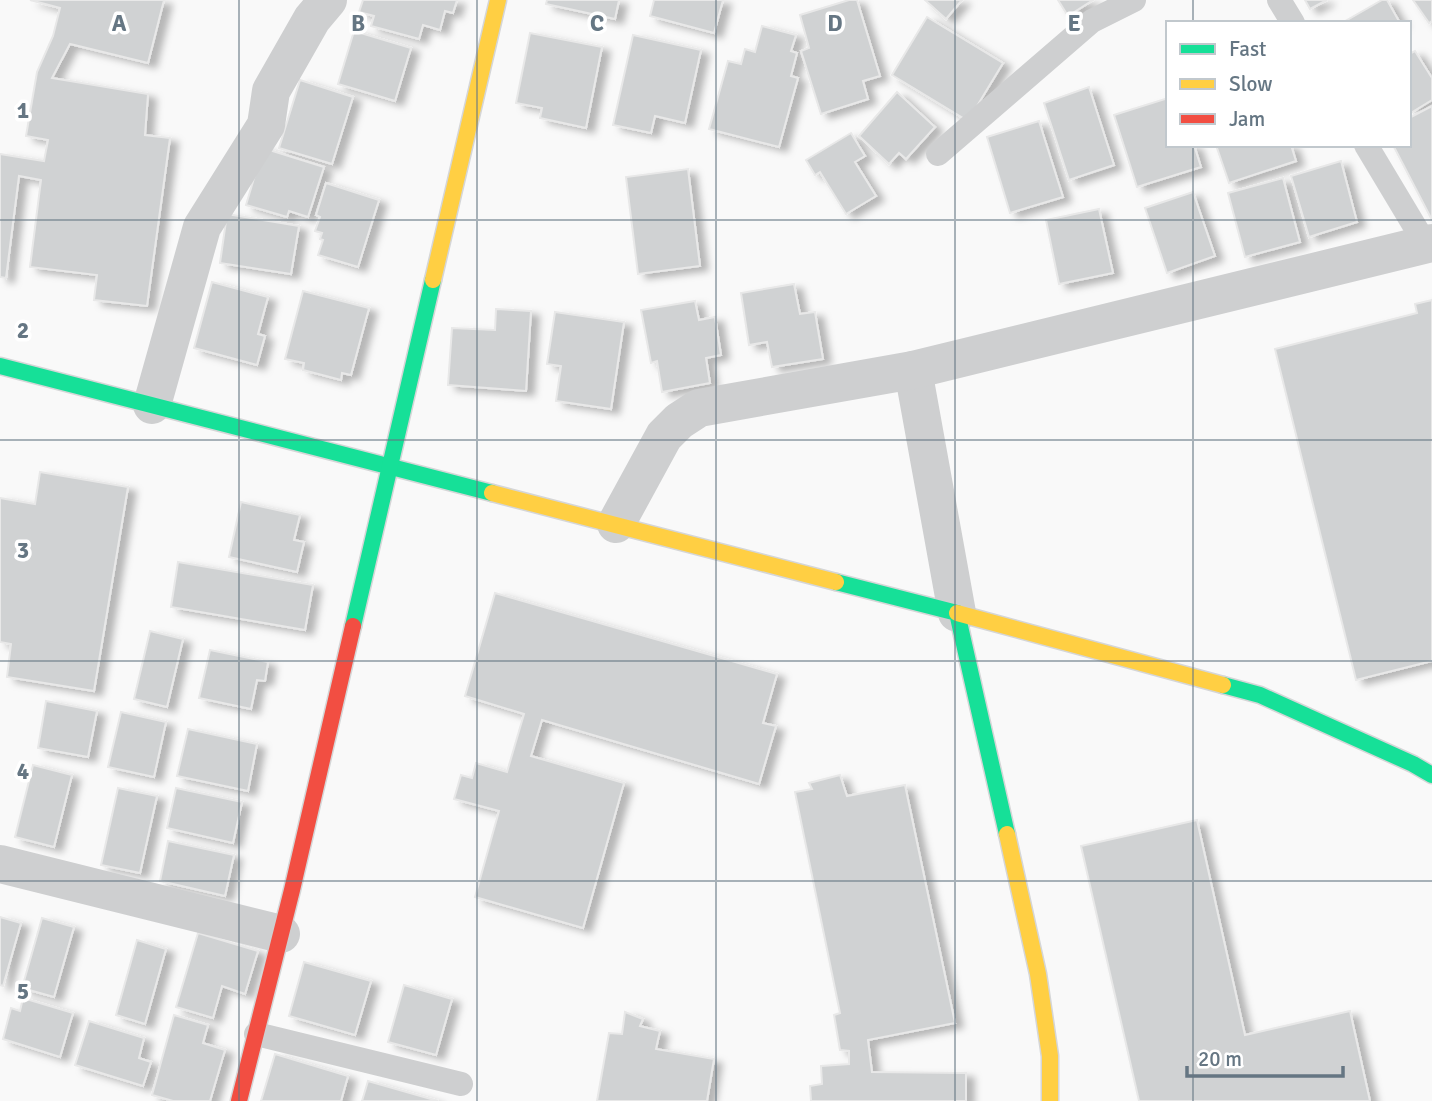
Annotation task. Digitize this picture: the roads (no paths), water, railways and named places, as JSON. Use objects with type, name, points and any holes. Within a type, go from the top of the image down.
[{"type":"street","points":[[239,1101],[281,934],[498,0]]},
{"type":"street","points":[[152,405],[202,227],[266,125],[271,91],[310,6]]},
{"type":"street","points":[[616,524],[664,436],[679,421],[699,408],[913,370],[1429,244]]},
{"type":"street","points":[[0,366],[957,612],[1259,695],[1432,775]]},
{"type":"street","points":[[913,370],[957,612],[1038,974],[1051,1056],[1050,1101]]},
{"type":"street","points":[[0,864],[281,934]]},
{"type":"lane","points":[[938,154],[1091,21],[1134,0]]},
{"type":"lane","points":[[1279,0],[1292,21]]},
{"type":"lane","points":[[1367,147],[1429,244]]},
{"type":"lane","points":[[256,1034],[461,1084]]}]
